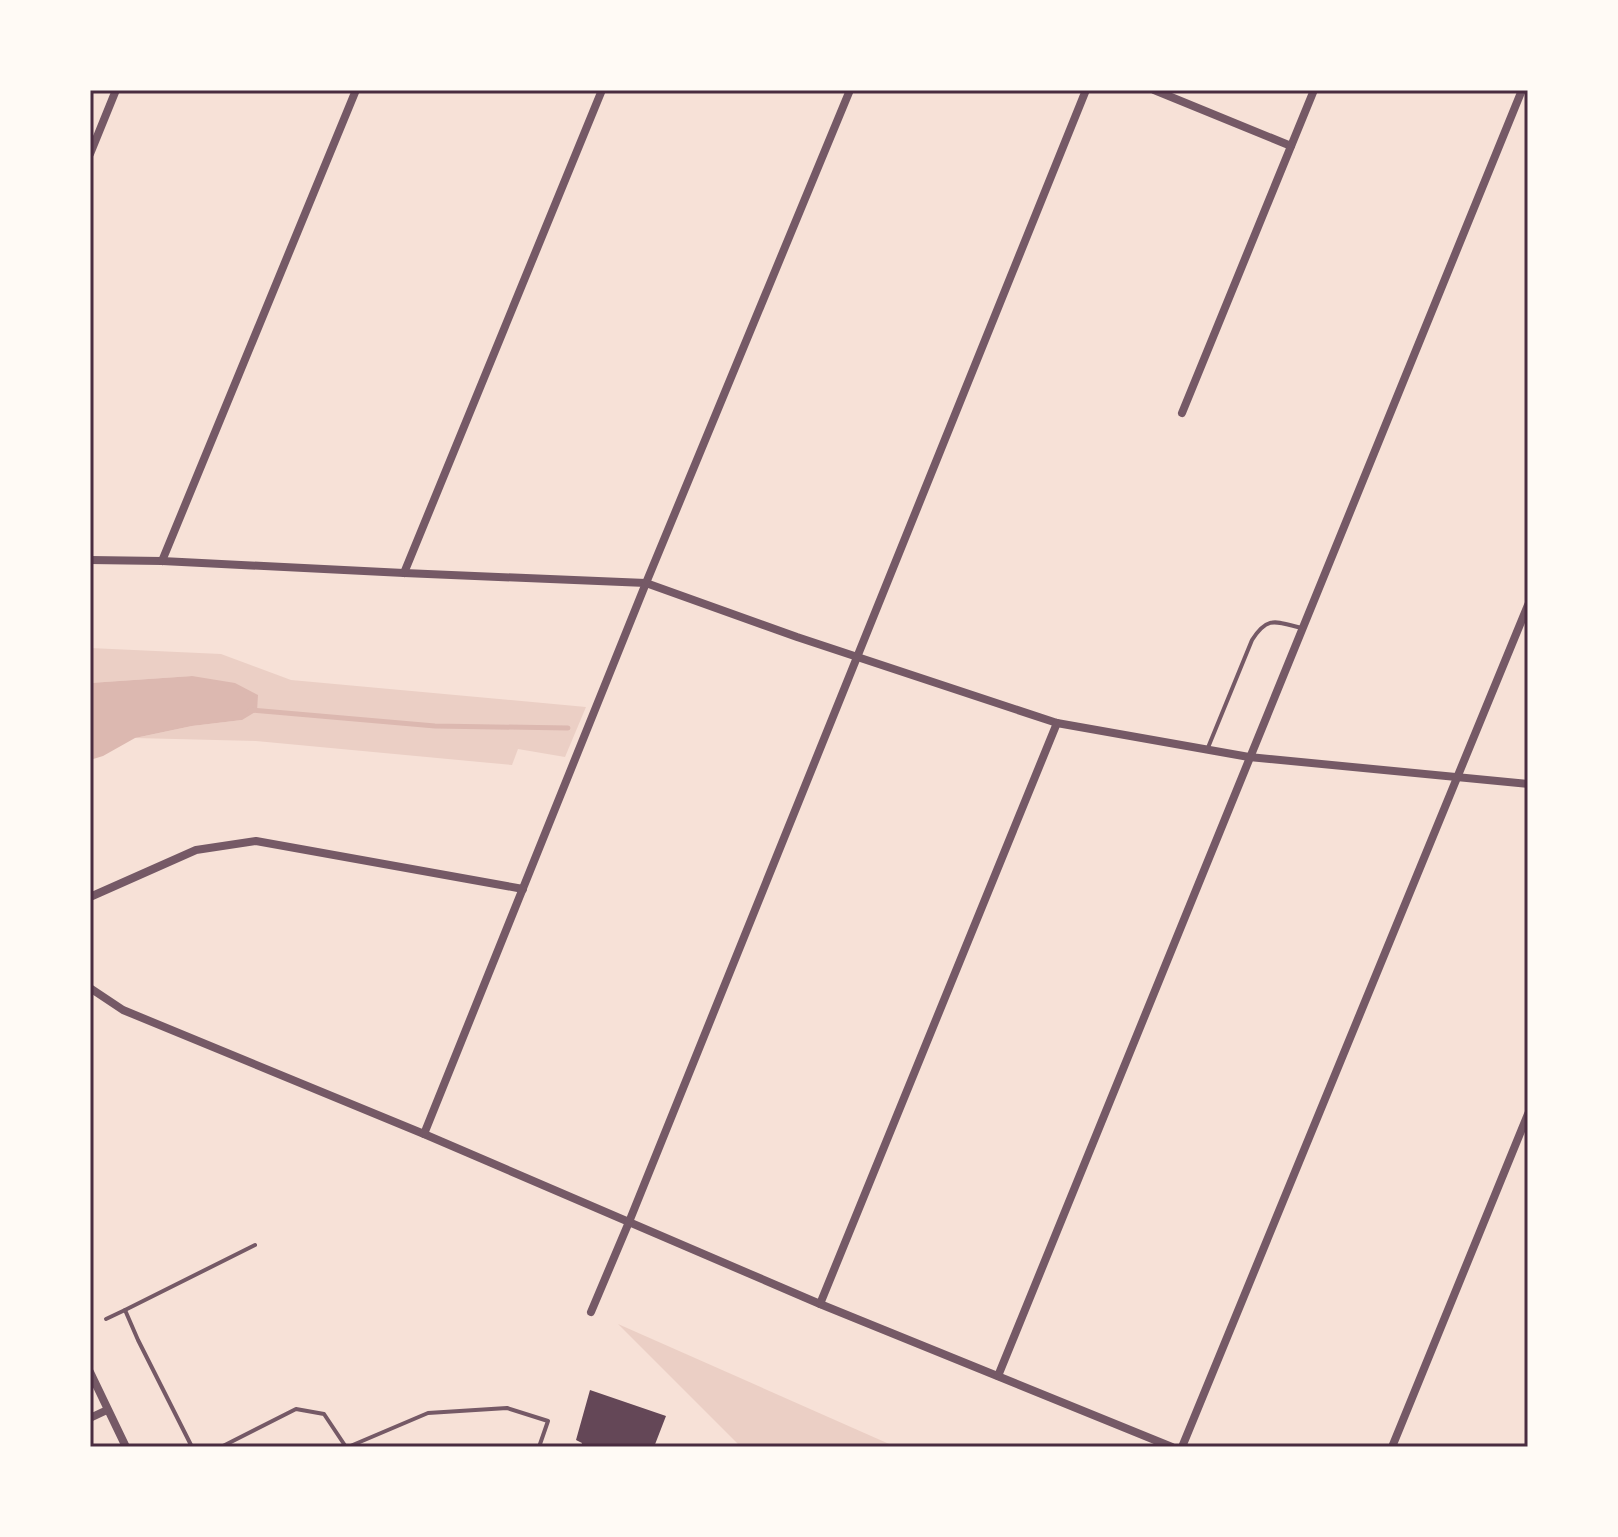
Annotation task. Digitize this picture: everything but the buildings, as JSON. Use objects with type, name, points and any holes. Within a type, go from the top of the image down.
[{"type":"street","points":[[90,154],[116,90]]},
{"type":"street","points":[[162,561],[356,90]]},
{"type":"street","points":[[404,573],[602,90]]},
{"type":"street","points":[[424,1134],[646,583],[850,90]]},
{"type":"street","points":[[591,1312],[1086,90]]},
{"type":"street","points":[[1154,90],[1291,146]]},
{"type":"street","points":[[1182,413],[1314,90]]},
{"type":"street","points":[[998,1376],[1522,90]]},
{"type":"street","points":[[90,560],[646,583],[797,637],[1057,723],[1249,757],[1528,784]]},
{"type":"street","points":[[1182,1447],[1528,605]]},
{"type":"street","points":[[820,1304],[1057,723]]},
{"type":"street","points":[[90,897],[196,850],[256,841],[523,889]]},
{"type":"street","points":[[90,988],[123,1010],[424,1134],[820,1304],[1172,1447]]},
{"type":"street","points":[[1392,1447],[1528,1114]]},
{"type":"street","points":[[90,1372],[126,1447]]},
{"type":"street","points":[[90,1418],[107,1410]]},
{"type":"lane","points":[[1206,751],[1260,627],[1269,622],[1302,628]]},
{"type":"lane","points":[[106,1319],[255,1245]]},
{"type":"lane","points":[[125,1310],[192,1447]]},
{"type":"lane","points":[[221,1447],[296,1409],[324,1414],[347,1447],[428,1413],[507,1408],[548,1421],[539,1447]]},
{"type":"shaded area","points":[[90,648],[221,654],[291,680],[586,707],[565,757],[518,749],[512,765],[256,741],[135,738],[242,720],[192,676],[90,683]]},
{"type":"shaded area","points":[[192,676],[235,683],[258,695],[257,711],[242,720],[135,738],[90,760],[90,683]]},
{"type":"shaded area","points":[[618,1324],[896,1447],[741,1447]]},
{"type":"waterway","points":[[250,710],[435,726],[568,728]]}]
